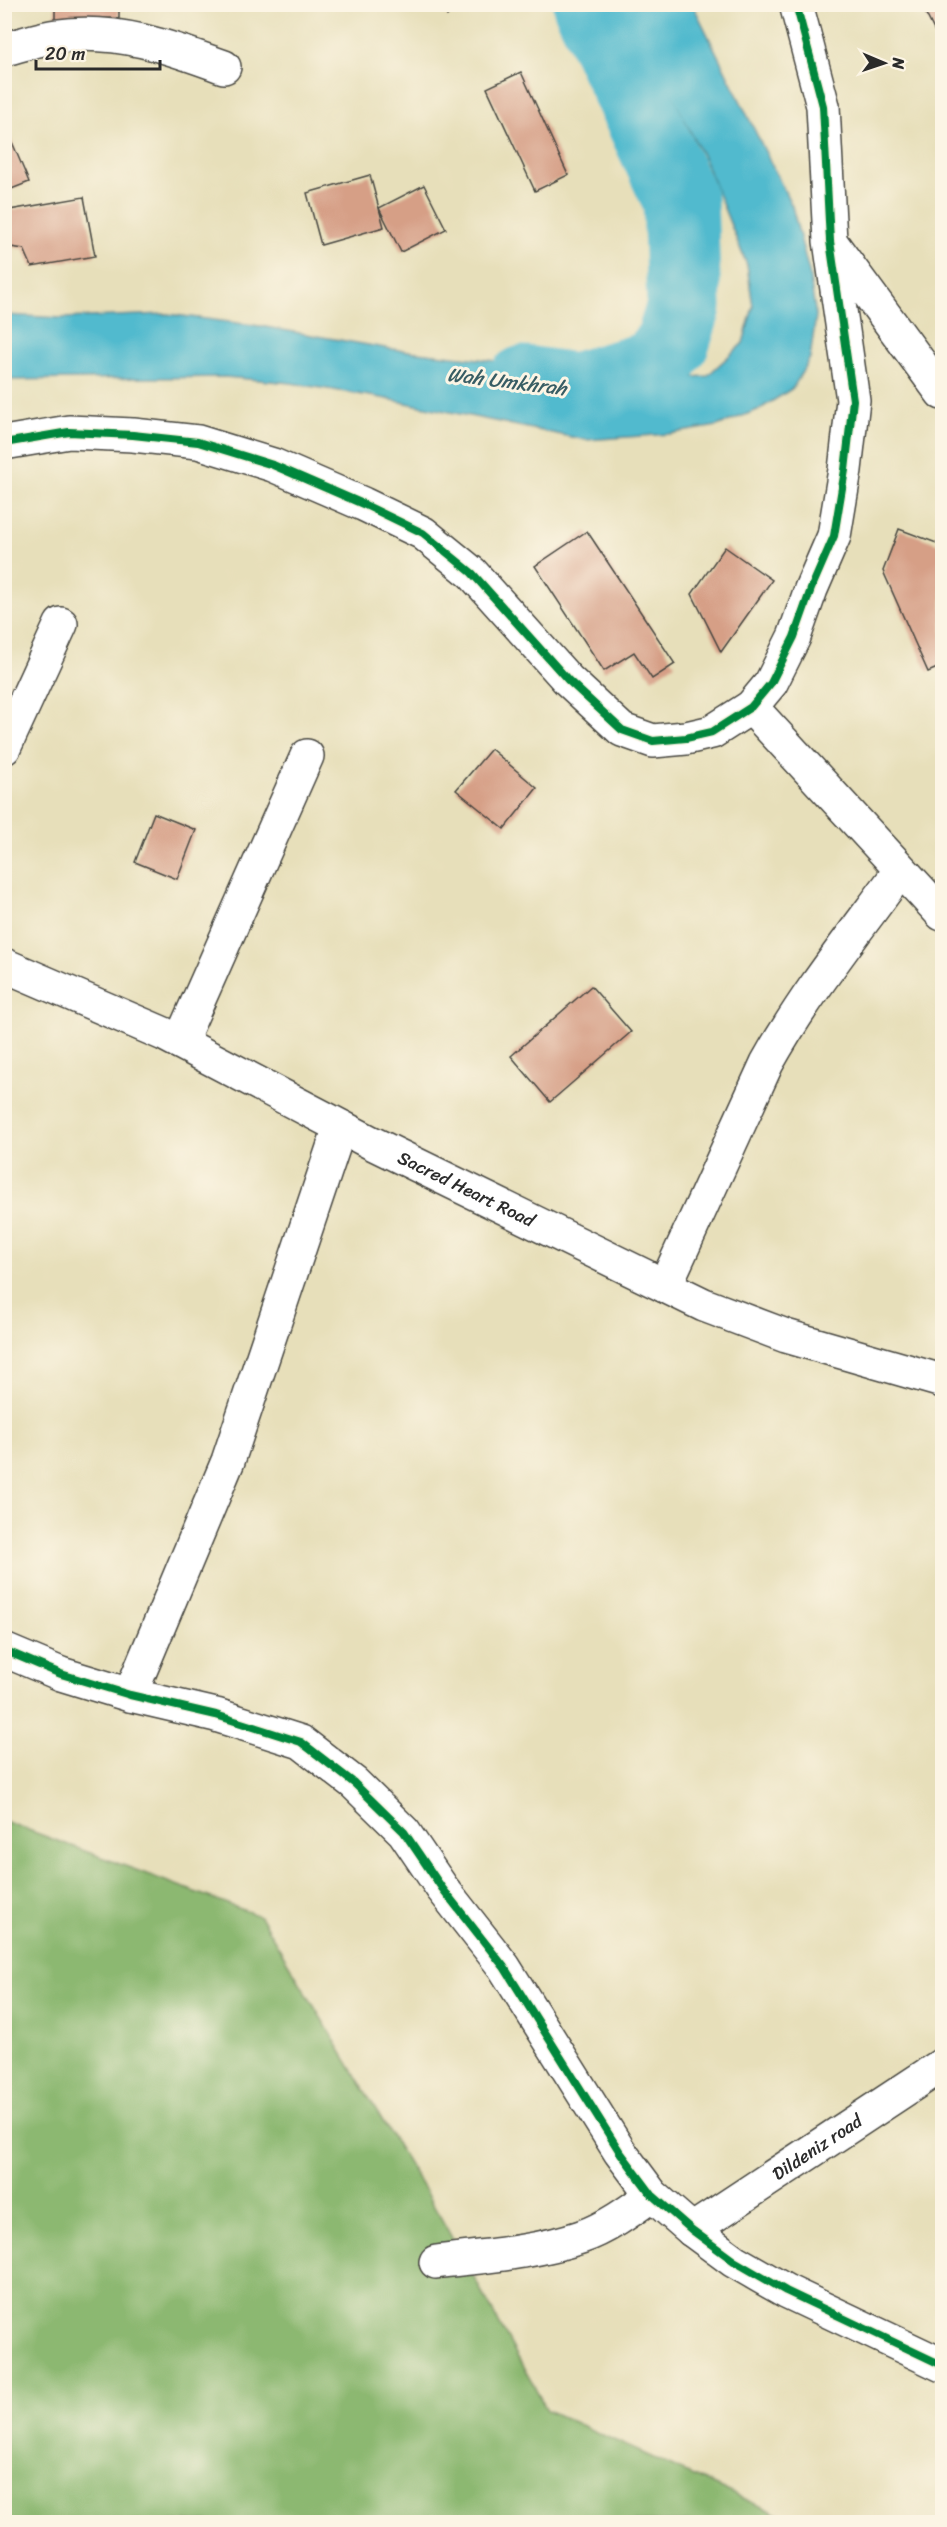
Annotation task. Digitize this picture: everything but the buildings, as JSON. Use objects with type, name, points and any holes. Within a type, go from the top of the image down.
[{"type":"street","points":[[4,443],[69,432],[133,435],[198,442],[273,465],[423,533],[472,573],[568,680],[622,730],[653,741],[686,738],[712,732],[751,707],[771,683],[795,637],[811,589],[834,537],[845,470],[853,400],[830,241],[823,106],[796,4]]},
{"type":"street","points":[[4,49],[58,36],[107,34],[161,44],[224,67]]},
{"type":"street","points":[[830,241],[942,393]]},
{"type":"street","points":[[4,748],[61,624]]},
{"type":"street","points":[[751,707],[942,914]]},
{"type":"street","points":[[180,1042],[307,756]]},
{"type":"street","points":[[665,1286],[767,1064],[785,1031],[802,1004],[900,871]]},
{"type":"street","name":"Sacred Heart Road","points":[[4,965],[180,1042],[340,1127],[704,1305],[786,1336],[942,1381]]},
{"type":"street","points":[[130,1695],[228,1461],[340,1127]]},
{"type":"street","points":[[4,1650],[61,1674],[130,1695],[216,1715],[301,1742],[354,1783],[404,1832],[442,1888],[504,1967],[620,2152],[652,2195],[692,2230],[734,2261],[786,2291],[942,2365]]},
{"type":"street","name":"Dildeniz road","points":[[692,2230],[942,2065]]},
{"type":"street","points":[[435,2262],[533,2249],[582,2236],[614,2221],[652,2195]]},
{"type":"green space","points":[[4,1821],[260,1916],[441,2218],[547,2410],[795,2522],[5,2522]]},
{"type":"water","points":[[627,5],[693,5],[792,206],[809,272],[816,316],[810,358],[793,388],[760,409],[717,426],[669,434],[586,440],[382,398],[291,383],[225,377],[5,380],[5,315],[62,318],[167,314],[260,326],[391,349],[609,374],[672,378],[707,376],[743,343],[753,307],[747,265],[704,159]]},
{"type":"waterway","name":"Wah Umkhrah","points":[[524,383],[574,390],[655,367],[673,341],[684,306],[680,200],[590,4]]},
{"type":"cycle path","points":[[4,443],[69,432],[133,435],[198,442],[273,465],[423,533],[472,573],[568,680],[622,730],[653,741],[686,738],[712,732],[751,707],[771,683],[794,637],[811,589],[834,536],[845,470],[853,400],[830,241],[823,106],[796,4]]},
{"type":"cycle path","points":[[4,1650],[61,1674],[130,1695],[216,1715],[301,1742],[354,1783],[404,1832],[442,1888],[504,1967],[620,2152],[652,2195],[692,2230],[734,2261],[786,2291],[942,2365]]}]
